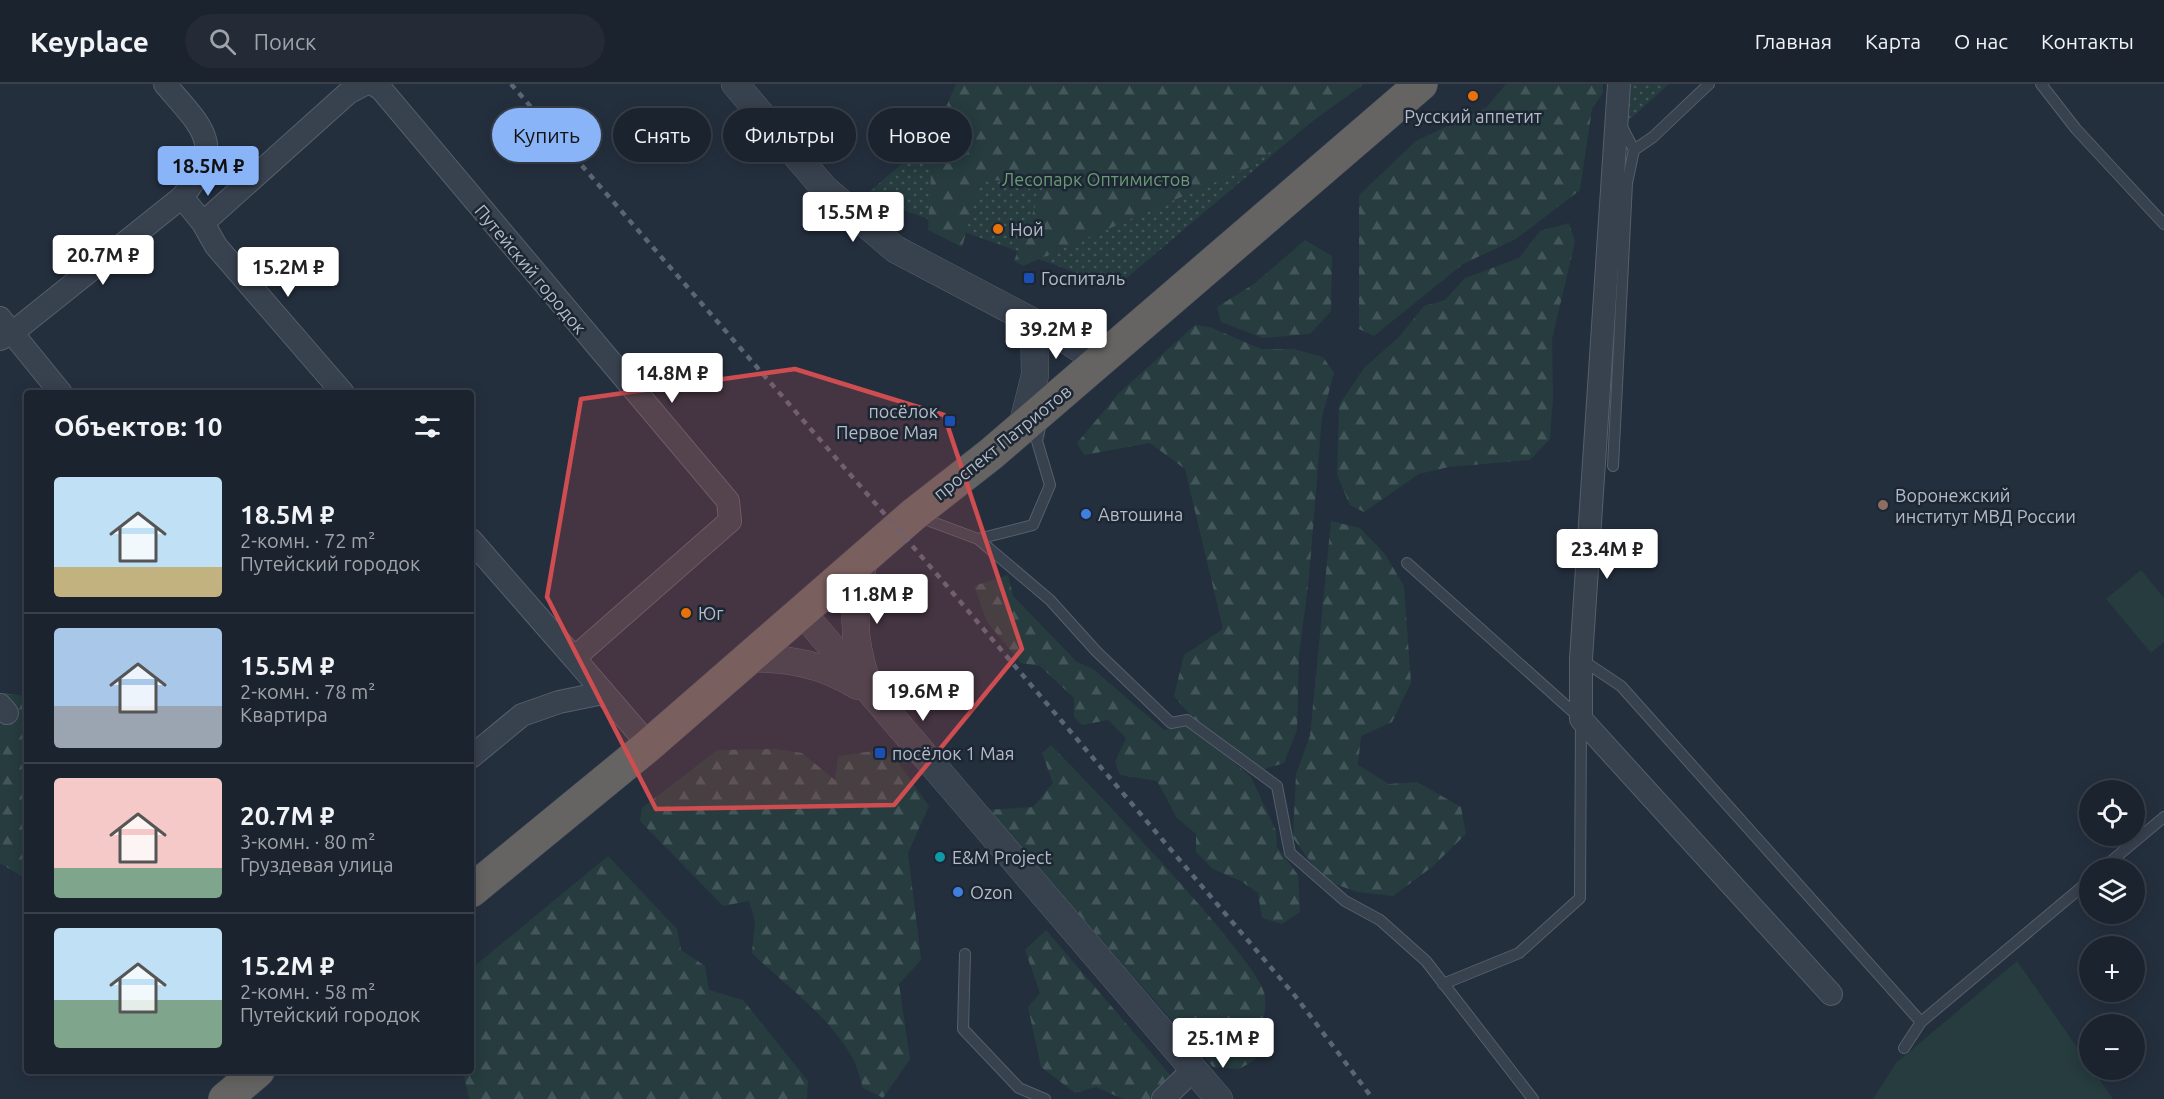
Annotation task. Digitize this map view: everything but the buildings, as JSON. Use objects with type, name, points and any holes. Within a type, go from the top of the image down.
[{"type":"highway","name":"проспект Патриотов","points":[[474,889],[649,745],[865,556],[1033,418],[1421,84]]},
{"type":"highway","points":[[225,1099],[254,1074]]},
{"type":"street","points":[[59,390],[4,330],[182,197],[200,176],[208,155],[197,122],[165,84]]},
{"type":"street","points":[[735,84],[824,188],[895,249],[1034,322],[1099,361]]},
{"type":"street","points":[[1619,84],[1581,660],[1581,719],[1831,994]]},
{"type":"street","name":"Путейский городок","points":[[203,223],[348,93],[375,85],[728,501],[730,521],[574,658]]},
{"type":"street","points":[[182,197],[203,223],[216,246],[340,390]]},
{"type":"street","points":[[1033,418],[1034,322]]},
{"type":"street","points":[[474,543],[649,745]]},
{"type":"street","points":[[865,556],[854,613],[855,635],[860,660],[872,694]]},
{"type":"street","points":[[801,611],[1219,1099]]},
{"type":"street","points":[[747,658],[788,659],[822,667],[872,694]]},
{"type":"street","points":[[474,755],[522,715],[558,702],[603,693]]},
{"type":"street","points":[[1163,1099],[1193,1070]]},
{"type":"lane","points":[[1634,150],[1653,137],[1709,84]]},
{"type":"lane","points":[[2041,84],[2076,129],[2164,224]]},
{"type":"lane","points":[[1613,466],[1628,183],[1634,150],[1618,119]]},
{"type":"lane","points":[[978,539],[1033,525],[1050,484],[1037,441],[1033,418]]},
{"type":"lane","points":[[913,515],[978,539],[1050,600],[1096,651],[1171,723],[1187,720],[1277,786],[1290,853],[1345,901],[1380,920],[1426,961],[1533,1099]]},
{"type":"lane","points":[[1407,563],[1581,719],[1580,898],[1519,953],[1443,984]]},
{"type":"lane","points":[[1581,660],[1621,686],[1921,1022]]},
{"type":"lane","points":[[2115,858],[2164,817]]},
{"type":"lane","points":[[1904,1048],[1921,1022],[2079,889]]},
{"type":"lane","points":[[965,954],[963,1029],[1019,1088],[1045,1099]]},
{"type":"highlighted area","points":[[795,369],[944,415],[1022,649],[894,805],[656,809],[547,597],[581,399]]},
{"type":"green space","name":"Лесопарк Оптимистов","points":[[956,84],[1364,84],[1248,168],[1023,266],[1014,261],[1044,184],[981,179],[962,247],[928,230],[932,162],[972,162],[972,108],[946,108]]},
{"type":"green space","name":"Лесопарк Оптимистов","points":[[992,84],[1356,84],[1116,287],[865,196],[904,162],[972,162],[972,108],[965,108]]},
{"type":"green space","points":[[1506,84],[1603,84],[1603,93],[1592,109],[1580,190],[1516,239],[1463,264],[1374,336],[1359,329],[1359,195],[1416,141],[1486,108]]},
{"type":"green space","points":[[1629,84],[1669,84],[1628,121]]},
{"type":"green space","points":[[1569,223],[1575,242],[1552,339],[1553,397],[1550,439],[1530,460],[1449,467],[1419,474],[1364,512],[1350,505],[1337,475],[1339,405],[1364,368],[1400,336],[1424,306],[1445,300],[1465,278],[1519,258],[1540,231]]},
{"type":"green space","points":[[1305,240],[1332,256],[1331,311],[1310,334],[1263,338],[1221,322],[1217,307],[1254,284]]},
{"type":"green space","points":[[1195,325],[1210,327],[1261,349],[1294,349],[1323,357],[1334,373],[1322,417],[1309,577],[1299,655],[1297,730],[1284,763],[1264,769],[1197,723],[1174,696],[1184,655],[1223,629],[1185,469],[1150,443],[1084,455],[1077,443],[1119,393]]},
{"type":"green space","points":[[1331,521],[1360,528],[1385,554],[1404,586],[1411,683],[1392,722],[1361,736],[1358,765],[1389,784],[1417,782],[1461,807],[1466,834],[1432,867],[1393,896],[1357,892],[1324,880],[1293,838],[1296,774],[1310,736]]},
{"type":"green space","points":[[2141,570],[2164,598],[2164,642],[2151,653],[2106,599]]},
{"type":"green space","points":[[1008,575],[1013,596],[1077,662],[1093,669],[1164,730],[1190,726],[1251,777],[1276,831],[1277,847],[1298,875],[1300,912],[1282,924],[1262,918],[1258,893],[1241,881],[1213,869],[1196,852],[1196,834],[1177,818],[1157,781],[1120,775],[1115,762],[1126,738],[1108,720],[1082,725],[1074,717],[1074,698],[1040,666],[1021,663],[987,622],[974,586]]},
{"type":"green space","points":[[0,693],[24,696],[24,878],[0,863]]},
{"type":"green space","points":[[1051,745],[1170,871],[1257,977],[1265,996],[1265,1004],[1264,1020],[1255,1060],[1239,1069],[1213,1067],[987,810],[1033,807],[1053,783],[1042,753]]},
{"type":"green space","points":[[776,749],[802,753],[835,780],[838,756],[881,750],[898,762],[929,806],[908,853],[921,960],[899,984],[910,1059],[883,1098],[863,1088],[852,1057],[819,1014],[752,953],[755,920],[749,901],[723,906],[640,821],[642,808],[717,750]]},
{"type":"green space","points":[[608,856],[677,929],[681,950],[705,966],[709,990],[743,1000],[808,1081],[807,1099],[469,1099],[464,1074],[474,1074],[474,967]]},
{"type":"green space","points":[[1046,930],[1171,1076],[1150,1099],[1123,1099],[1096,1087],[1075,1093],[1041,1067],[1028,1007],[1040,993],[1025,950]]},
{"type":"green space","points":[[2017,961],[2079,1050],[2079,1080],[2100,1080],[2113,1099],[1873,1099],[1896,1063]]},
{"type":"railway","points":[[511,84],[941,579],[1296,997],[1373,1099]]},
{"type":"place","name":"Русский аппетит","points":[[1473,96]]},
{"type":"place","name":"Ной","points":[[998,229]]},
{"type":"place","name":"Госпиталь","points":[[1029,278]]},
{"type":"place","name":"посёлок Первое Мая","points":[[950,421]]},
{"type":"place","name":"Воронежский институт МВД России","points":[[1883,505]]},
{"type":"place","name":"Автошина","points":[[1086,514]]},
{"type":"place","name":"Юг","points":[[686,613]]},
{"type":"place","name":"посёлок 1 Мая","points":[[880,753]]},
{"type":"place","name":"E&M Project","points":[[940,857]]},
{"type":"place","name":"Ozon","points":[[958,892]]}]
